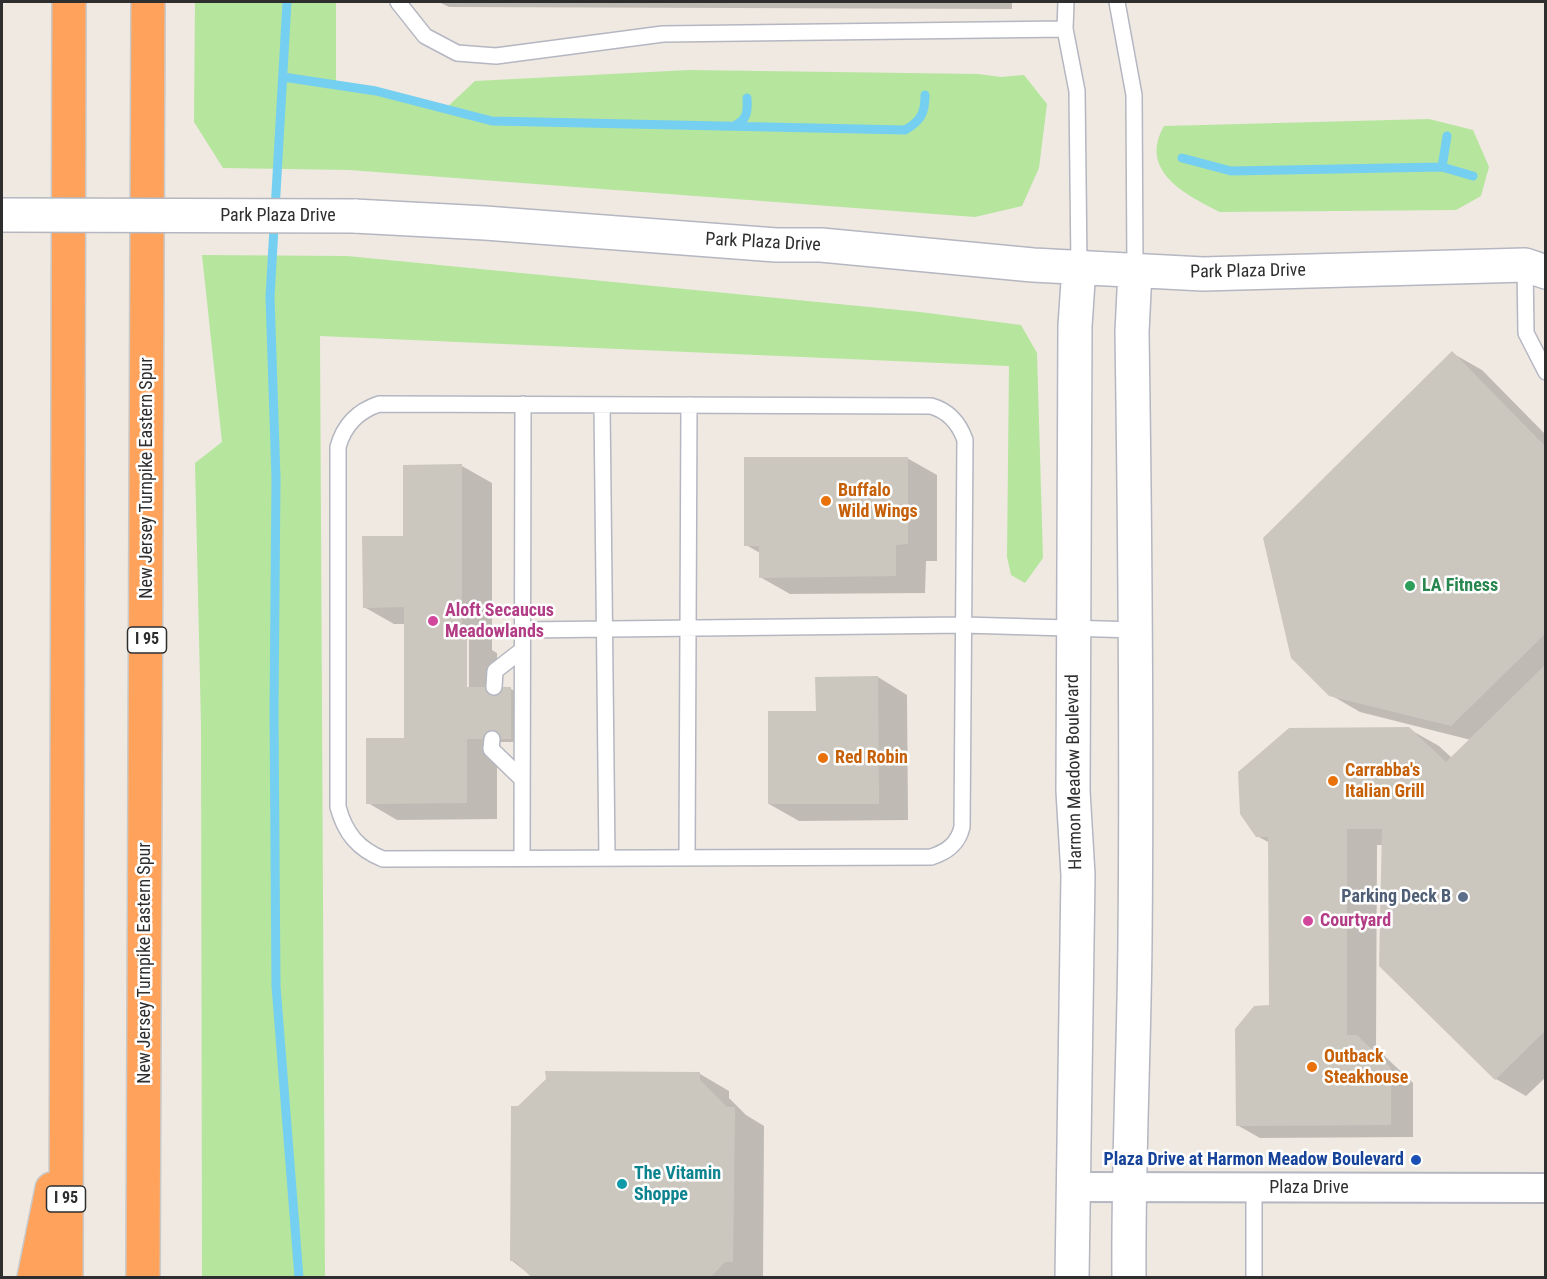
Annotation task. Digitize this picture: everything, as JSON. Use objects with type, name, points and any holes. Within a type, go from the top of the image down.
[{"type":"highway","name":"I 95","points":[[66,1278],[69,2]]},
{"type":"highway","name":"New Jersey Turnpike Eastern Spur","points":[[143,1278],[148,2]]},
{"type":"highway","points":[[34,1278],[66,1120]]},
{"type":"street","name":"Park Plaza Drive","points":[[2,215],[354,216],[485,223],[776,245],[821,246],[1135,271],[1203,274],[1539,263]]},
{"type":"street","name":"Harmon Meadow Boulevard","points":[[1072,1278],[1078,875],[1073,791],[1075,326],[1079,267]]},
{"type":"street","points":[[1130,1278],[1129,1187],[1134,1053],[1136,630],[1132,332],[1135,271]]},
{"type":"street","name":"Plaza Drive","points":[[1072,1187],[1545,1188]]},
{"type":"lane","points":[[398,2],[425,36],[458,53],[496,56],[663,34],[1065,29]]},
{"type":"lane","points":[[1066,2],[1065,29],[1077,91],[1079,267]]},
{"type":"lane","points":[[1117,2],[1134,95],[1135,271]]},
{"type":"lane","points":[[1539,263],[1526,333],[1545,372]]},
{"type":"lane","points":[[379,404],[523,405],[931,406],[948,414],[962,429],[965,440],[962,827],[953,846],[931,857],[383,859],[363,850],[348,831],[338,807],[338,493],[339,447],[342,434],[348,424],[367,408],[379,404]]},
{"type":"lane","points":[[522,858],[523,405]]},
{"type":"lane","points":[[602,405],[607,858]]},
{"type":"lane","points":[[687,858],[688,405]]},
{"type":"lane","points":[[522,630],[964,625],[1136,630]]},
{"type":"lane","points":[[494,687],[495,671],[522,650]]},
{"type":"lane","points":[[492,739],[492,749],[522,779]]},
{"type":"lane","points":[[1254,1188],[1254,1278]]},
{"type":"green space","points":[[195,2],[336,2],[336,83],[445,109],[475,81],[689,70],[978,74],[1001,77],[1024,75],[1047,104],[1039,168],[1022,206],[975,217],[349,170],[223,168],[194,122]]},
{"type":"green space","points":[[1429,119],[1473,130],[1489,167],[1481,196],[1456,210],[1220,212],[1180,189],[1161,169],[1157,156],[1158,142],[1164,126]]},
{"type":"green space","points":[[202,255],[347,256],[920,312],[1021,325],[1037,353],[1043,558],[1025,583],[1011,575],[1007,557],[1009,366],[320,336],[325,1277],[202,1277],[201,725],[195,463],[222,442]]},
{"type":"building","name":"LA Fitness","points":[[1452,351],[1546,447],[1546,633],[1451,726],[1329,696],[1291,658],[1263,538]]},
{"type":"building","name":"Buffalo Wild Wings","points":[[744,457],[908,457],[908,544],[896,545],[896,576],[759,578],[759,546],[744,546]]},
{"type":"building","name":"Aloft Secaucus Meadowlands","points":[[462,464],[462,634],[467,634],[467,687],[511,687],[511,739],[467,739],[467,803],[366,804],[366,738],[404,738],[404,607],[363,608],[362,536],[403,536],[403,465]]},
{"type":"building","points":[[1546,664],[1546,1030],[1495,1080],[1379,966],[1382,829],[1347,829],[1347,1035],[1357,1035],[1391,1068],[1391,1125],[1236,1126],[1235,1029],[1254,1006],[1269,1005],[1268,837],[1256,837],[1240,814],[1238,772],[1289,728],[1409,727],[1446,762]]},
{"type":"building","name":"Red Robin","points":[[878,676],[879,804],[768,804],[768,711],[816,711],[815,677]]},
{"type":"building","name":"The Vitamin Shoppe","points":[[545,1071],[700,1072],[700,1080],[727,1107],[735,1107],[733,1262],[725,1262],[710,1278],[532,1278],[515,1261],[510,1261],[511,1106],[518,1106],[546,1079]]},
{"type":"waterway","points":[[287,2],[270,297],[276,478],[274,712],[276,986],[299,1278]]},
{"type":"waterway","points":[[283,77],[376,91],[492,121],[905,130],[921,116],[925,95]]},
{"type":"waterway","points":[[734,126],[746,115],[747,98]]},
{"type":"waterway","points":[[1442,167],[1447,136]]},
{"type":"waterway","points":[[1182,158],[1231,171],[1442,167],[1473,176]]},
{"type":"place","name":"Buffalo Wild Wings","points":[[826,501]]},
{"type":"place","name":"LA Fitness","points":[[1410,586]]},
{"type":"place","name":"Aloft Secaucus Meadowlands","points":[[433,621]]},
{"type":"place","name":"Red Robin","points":[[823,758]]},
{"type":"place","name":"Carrabba's Italian Grill","points":[[1333,781]]},
{"type":"place","name":"Parking Deck B","points":[[1463,897]]},
{"type":"place","name":"Courtyard","points":[[1308,921]]},
{"type":"place","name":"Outback Steakhouse","points":[[1312,1067]]},
{"type":"place","name":"Plaza Drive at Harmon Meadow Boulevard","points":[[1416,1160]]},
{"type":"place","name":"The Vitamin Shoppe","points":[[622,1184]]}]
